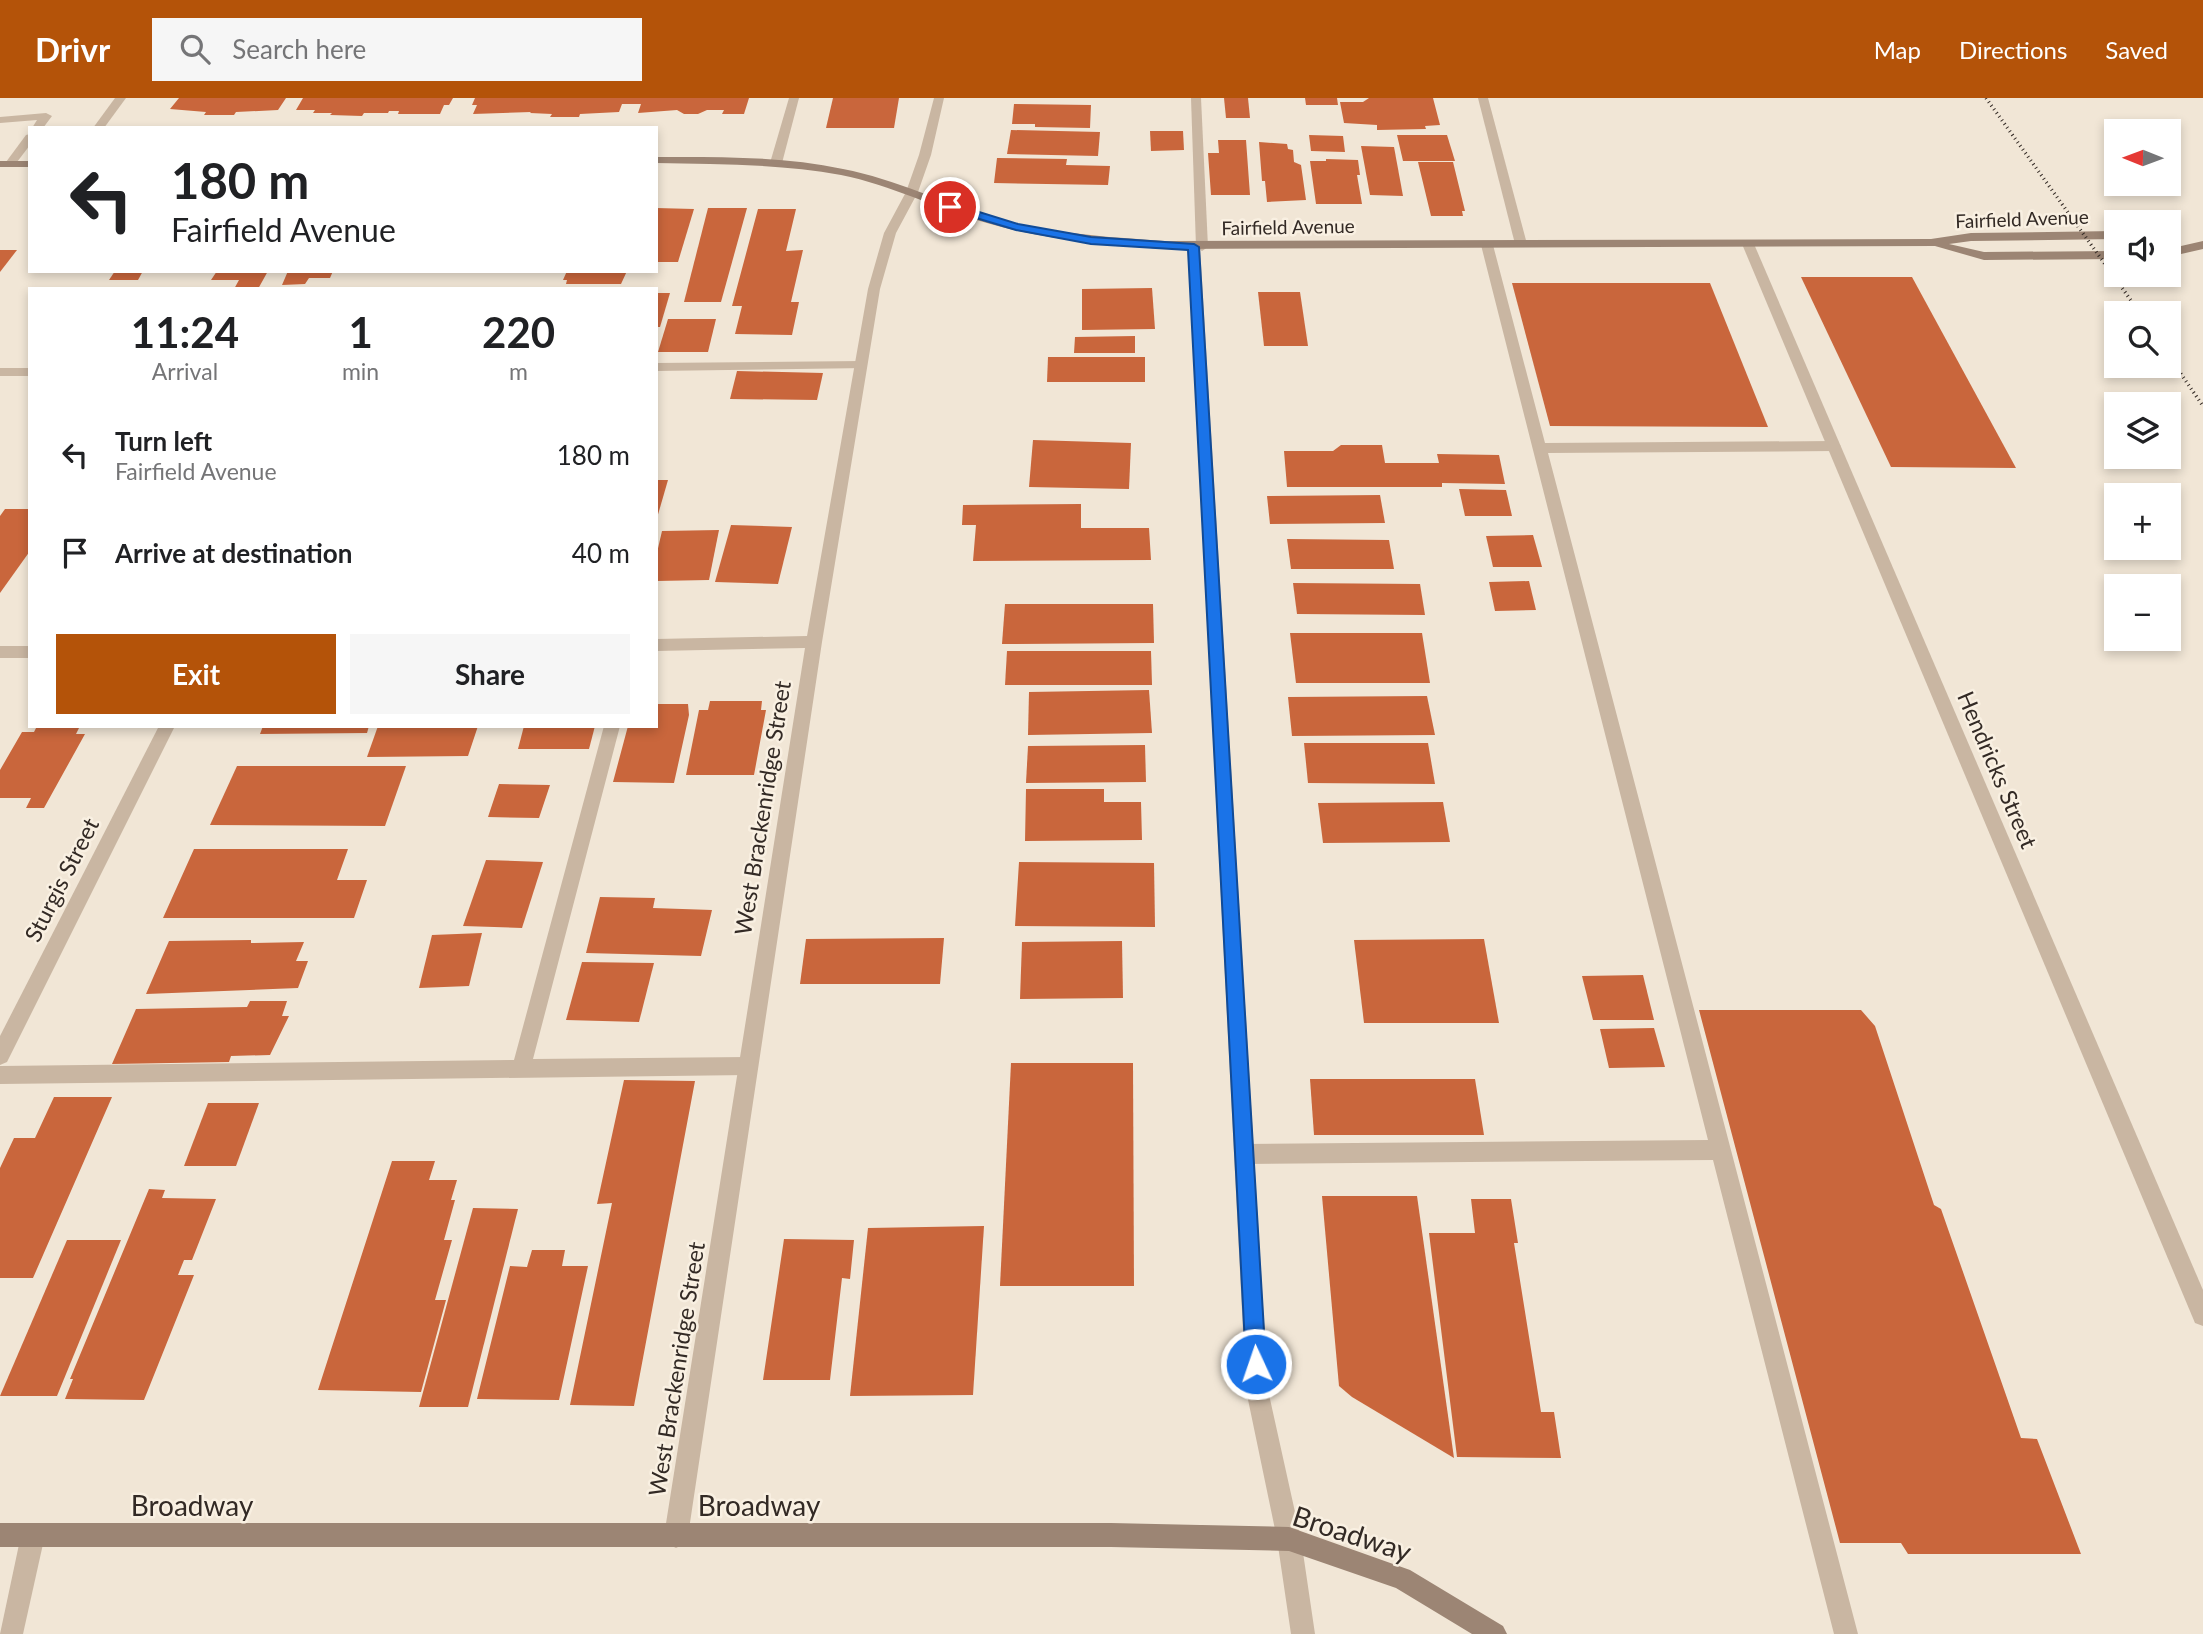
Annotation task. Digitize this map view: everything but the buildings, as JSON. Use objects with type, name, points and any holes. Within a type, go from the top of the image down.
[{"type":"main road","name":"Fairfield Avenue","points":[[658,160],[776,163],[845,173],[1016,227],[1091,240],[1198,247],[1931,243],[1971,237],[2104,235]]},
{"type":"main road","points":[[5,164],[28,164]]},
{"type":"main road","points":[[2181,241],[2203,245]]},
{"type":"main road","name":"Fairfield Avenue","points":[[1931,243],[1983,256],[2104,255]]},
{"type":"main road","points":[[2181,250],[2203,245]]},
{"type":"main road","name":"Broadway","points":[[0,1535],[1111,1535],[1289,1539],[1402,1578],[1495,1634]]},
{"type":"street","points":[[99,126],[121,98]]},
{"type":"street","points":[[776,163],[794,98]]},
{"type":"street","name":"West Brackenridge Street","points":[[676,1536],[814,642],[874,289],[890,233],[912,192],[937,115],[939,98]]},
{"type":"street","points":[[1196,98],[1198,247],[1258,1390],[1289,1539],[1303,1634]]},
{"type":"street","points":[[1483,98],[1521,244]]},
{"type":"street","points":[[0,120],[46,116],[38,126]]},
{"type":"street","points":[[5,164],[28,139]]},
{"type":"street","name":"Hendricks Street","points":[[1748,244],[2203,1315]]},
{"type":"street","points":[[1487,245],[1846,1634]]},
{"type":"street","points":[[658,367],[862,365]]},
{"type":"street","points":[[0,372],[28,372]]},
{"type":"street","points":[[1540,448],[1834,446]]},
{"type":"street","points":[[658,645],[814,642]]},
{"type":"street","points":[[0,652],[28,652]]},
{"type":"street","name":"Sturgis Street","points":[[0,1056],[166,728]]},
{"type":"street","points":[[521,1069],[611,728]]},
{"type":"street","points":[[0,1075],[748,1066]]},
{"type":"street","points":[[1244,1154],[1719,1150]]},
{"type":"street","points":[[10,1634],[33,1535]]},
{"type":"railway","points":[[1986,98],[2131,301]]},
{"type":"railway","points":[[2181,374],[2203,406]]},
{"type":"route","points":[[950,207],[1016,227],[1091,240],[1194,247],[1256,1364]]}]
